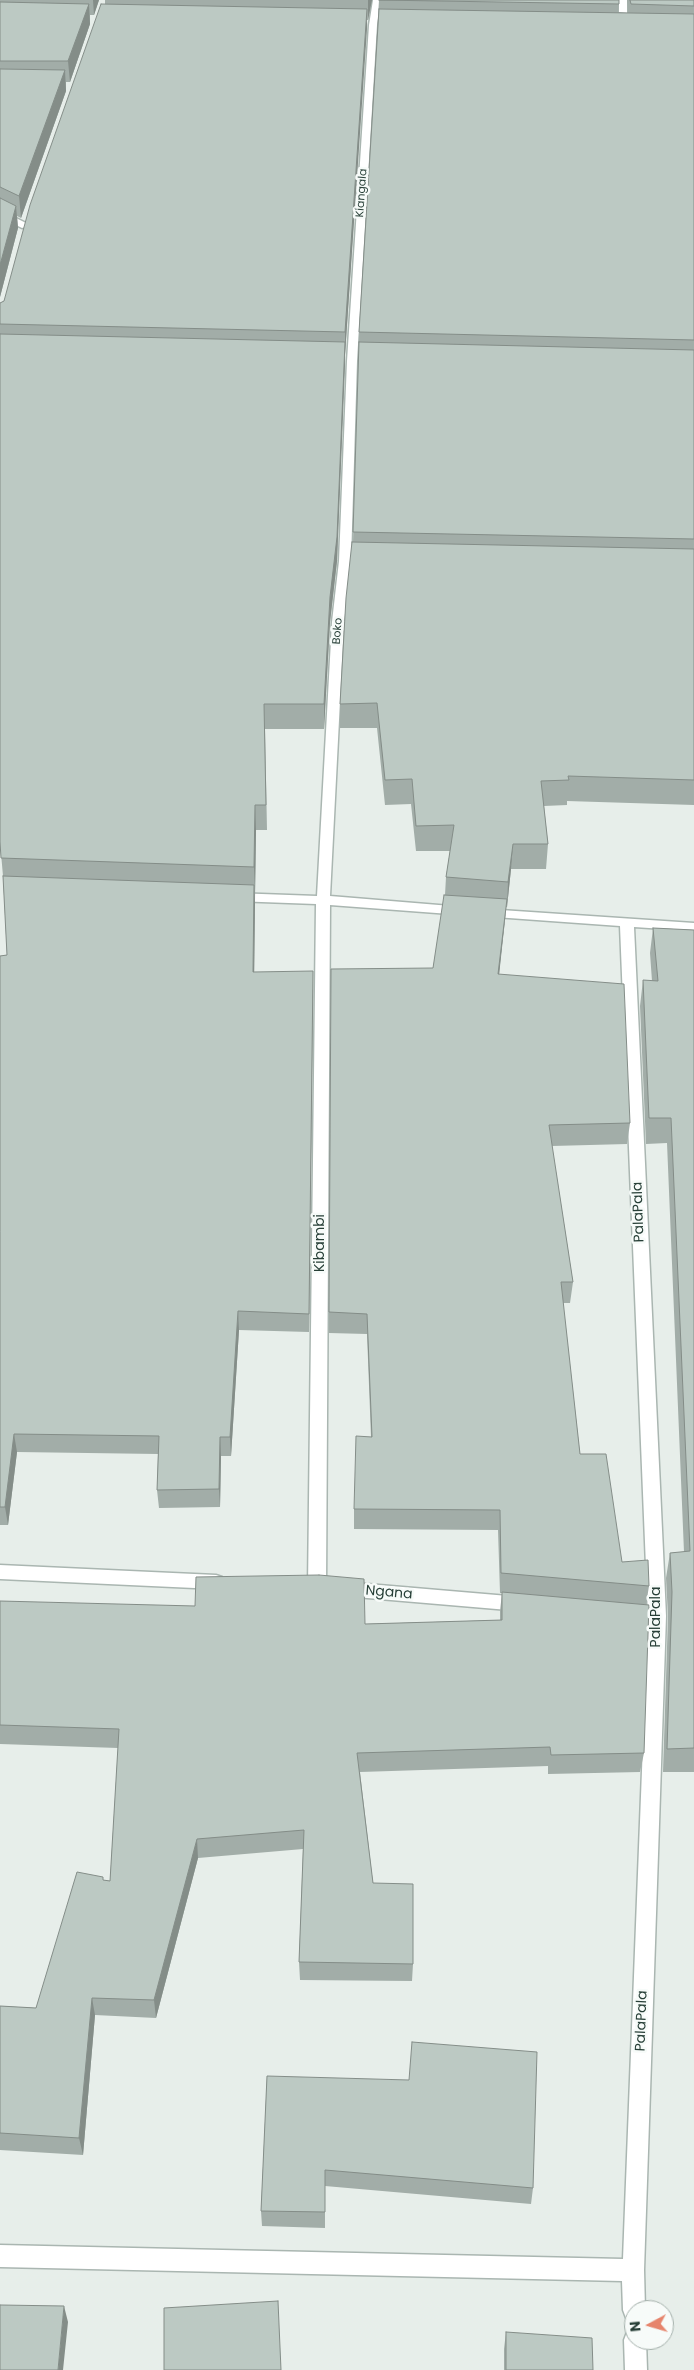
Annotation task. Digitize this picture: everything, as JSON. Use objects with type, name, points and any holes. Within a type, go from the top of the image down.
[{"type":"street","name":"Kiangala","points":[[352,361],[377,0]]},
{"type":"street","points":[[623,0],[623,29]]},
{"type":"street","points":[[613,29],[632,29]]},
{"type":"street","points":[[0,213],[26,226]]},
{"type":"street","name":"Boko","points":[[323,900],[338,622],[350,561],[352,361]]},
{"type":"street","points":[[225,897],[323,900],[694,927]]},
{"type":"street","name":"Kibambi","points":[[317,1586],[323,900]]},
{"type":"street","name":"PalaPala","points":[[627,923],[657,1616],[633,2270],[634,2300]]},
{"type":"street","points":[[0,1572],[238,1583]]},
{"type":"street","name":"Ngana","points":[[297,1586],[317,1586],[540,1606]]},
{"type":"street","points":[[638,1614],[657,1616]]},
{"type":"street","points":[[0,2256],[633,2270]]},
{"type":"street","points":[[636,2350],[636,2370]]},
{"type":"building","points":[[379,0],[619,0],[619,4]]},
{"type":"building","points":[[630,0],[694,0],[694,6],[631,4]]},
{"type":"building","points":[[0,2],[89,4],[68,61],[0,61]]},
{"type":"building","points":[[101,4],[367,9],[345,332],[0,324],[0,303],[4,301],[30,205]]},
{"type":"building","points":[[379,9],[694,14],[694,340],[359,332]]},
{"type":"building","points":[[0,69],[65,70],[19,196],[0,187]]},
{"type":"building","points":[[0,198],[16,206],[0,265]]},
{"type":"building","points":[[0,334],[345,342],[337,537],[330,597],[324,704],[264,704],[266,805],[255,805],[254,867],[1,858]]},
{"type":"building","points":[[359,342],[694,350],[694,539],[353,532]]},
{"type":"building","points":[[352,542],[694,549],[694,780],[568,776],[569,780],[541,781],[548,844],[513,844],[508,882],[446,877],[454,825],[416,826],[412,779],[385,780],[377,703],[340,704],[346,598]]},
{"type":"building","points":[[3,876],[254,885],[253,972],[313,971],[309,1314],[238,1311],[230,1437],[220,1437],[219,1489],[157,1490],[159,1436],[14,1434],[5,1507],[0,1507],[0,956],[7,955]]},
{"type":"building","points":[[444,895],[507,899],[498,974],[624,984],[630,1123],[549,1125],[573,1282],[561,1282],[580,1454],[606,1454],[622,1562],[648,1560],[649,1586],[501,1573],[500,1510],[354,1509],[356,1436],[372,1437],[367,1314],[329,1312],[331,969],[433,968]]},
{"type":"building","points":[[653,928],[694,930],[694,1748],[667,1749],[672,1592],[670,1553],[690,1551],[671,1118],[649,1118],[643,980],[658,981]]},
{"type":"building","points":[[319,1575],[364,1579],[365,1624],[502,1620],[502,1592],[649,1605],[644,1753],[551,1755],[550,1747],[357,1753],[373,1883],[413,1884],[413,1964],[299,1962],[304,1830],[197,1839],[154,2000],[92,1998],[79,2138],[0,2133],[0,2006],[36,2008],[77,1872],[103,1877],[103,1880],[110,1881],[119,1729],[0,1725],[0,1601],[195,1606],[196,1577]]},
{"type":"building","points":[[412,2042],[537,2052],[533,2188],[325,2170],[325,2212],[261,2211],[267,2076],[409,2080]]},
{"type":"building","points":[[278,2301],[281,2370],[164,2370],[164,2308]]},
{"type":"building","points":[[0,2305],[64,2306],[58,2370],[0,2370]]},
{"type":"building","points":[[506,2332],[592,2338],[593,2370],[506,2370]]}]
